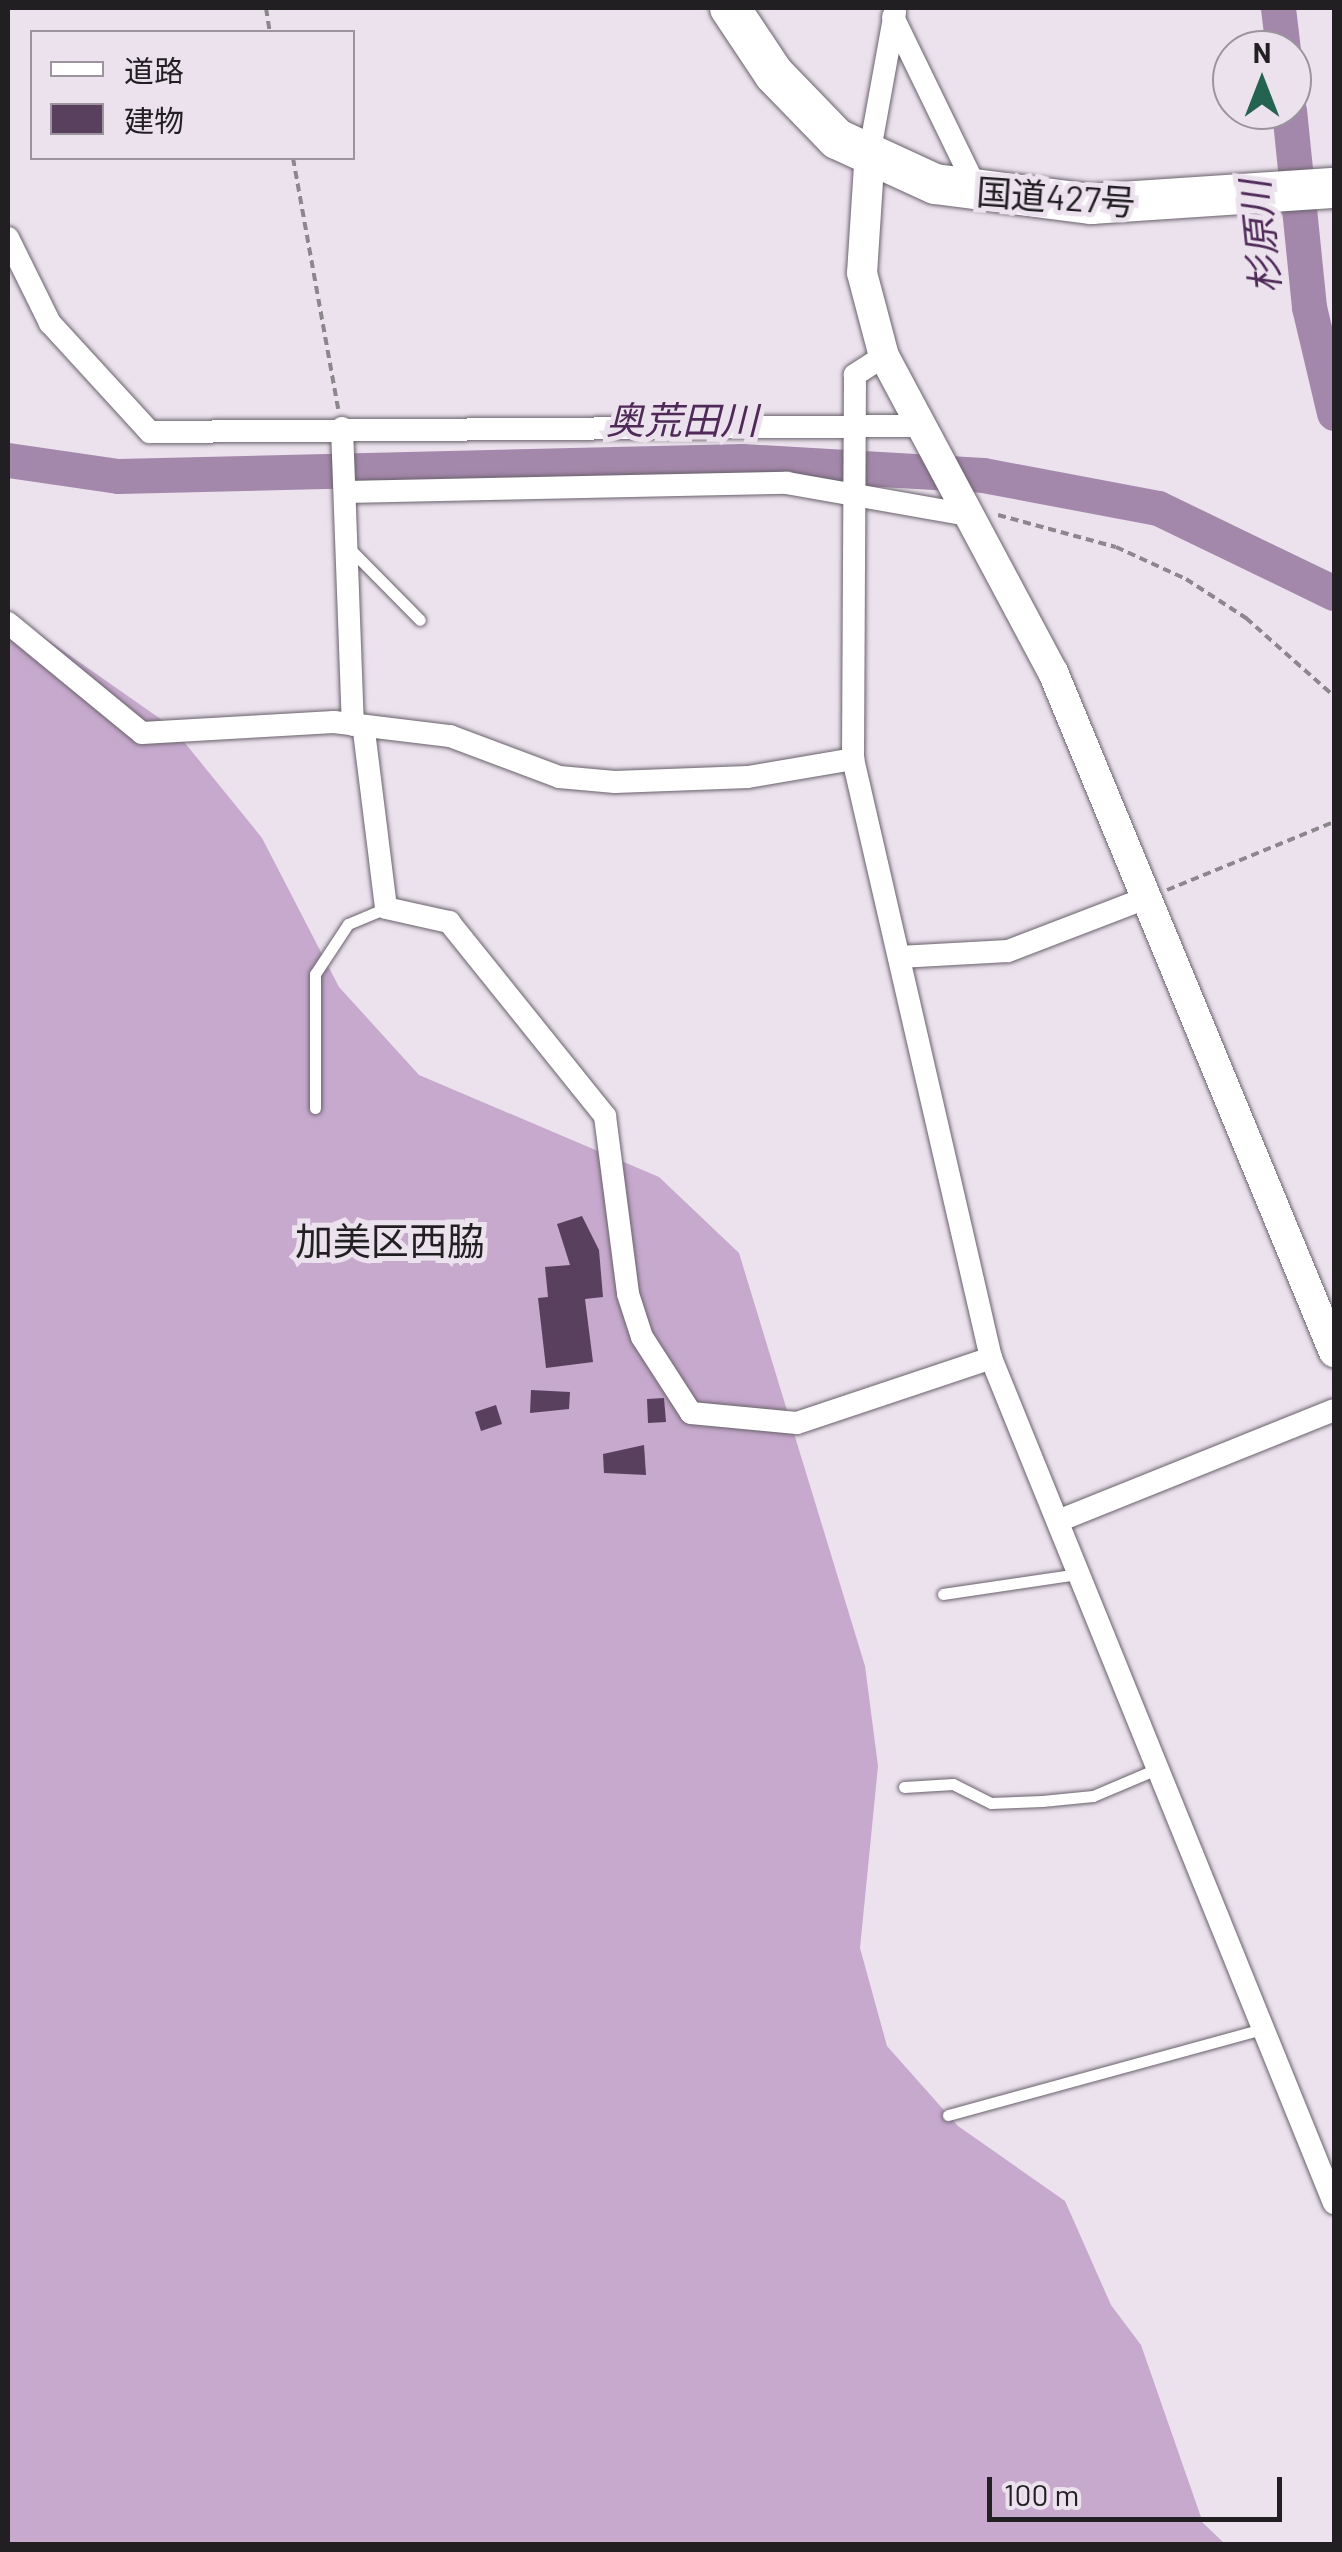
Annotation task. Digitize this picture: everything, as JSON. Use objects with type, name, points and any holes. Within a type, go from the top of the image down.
[{"type":"highway","name":"国道427号","points":[[730,8],[808,113],[837,139],[870,150],[935,184],[979,194],[1092,204],[1216,200],[1334,188]]},
{"type":"street","points":[[894,12],[870,150],[862,273],[884,356],[1053,672],[1150,897],[1334,1352]]},
{"type":"street","points":[[894,12],[979,194]]},
{"type":"street","points":[[8,238],[50,323],[150,432],[921,430]]},
{"type":"street","points":[[884,356],[855,375],[850,487],[853,759],[990,1358],[1334,2202]]},
{"type":"street","points":[[342,432],[358,728],[386,908],[449,922],[605,1116],[628,1294],[642,1337],[690,1413],[797,1423],[990,1358]]},
{"type":"street","points":[[345,489],[787,483],[850,487],[965,509]]},
{"type":"street","points":[[8,623],[142,733],[358,728],[450,736],[560,777],[615,782],[853,759]]},
{"type":"street","points":[[900,957],[1008,951],[1150,897]]},
{"type":"street","points":[[1058,1522],[1334,1410]]},
{"type":"lane","points":[[346,545],[420,620]]},
{"type":"lane","points":[[315,1108],[315,974],[348,924],[386,908]]},
{"type":"lane","points":[[942,1594],[1079,1574]]},
{"type":"lane","points":[[904,1787],[953,1784],[991,1803],[1042,1802],[1093,1796],[1159,1768]]},
{"type":"lane","points":[[948,2115],[1262,2029]]},
{"type":"path","points":[[293,160],[342,432]]},
{"type":"path","points":[[965,509],[1116,547],[1186,580],[1246,618],[1334,696]]},
{"type":"path","points":[[1150,897],[1334,822]]},
{"type":"shaded area","points":[[8,612],[172,727],[262,838],[339,987],[419,1075],[659,1177],[739,1253],[865,1666],[878,1766],[860,1948],[887,2046],[958,2126],[1065,2201],[1111,2305],[1141,2345],[1203,2523],[1225,2544],[8,2544]]},
{"type":"building","points":[[582,1216],[599,1250],[603,1297],[585,1299],[593,1362],[546,1368],[538,1298],[548,1297],[545,1267],[570,1265],[557,1224]]},
{"type":"building","points":[[531,1390],[570,1392],[569,1409],[530,1413]]},
{"type":"building","points":[[664,1398],[666,1422],[648,1423],[647,1399]]},
{"type":"building","points":[[496,1405],[502,1424],[481,1431],[475,1412]]},
{"type":"building","points":[[644,1445],[646,1475],[604,1473],[603,1454]]},
{"type":"waterway","name":"杉原川","points":[[1278,8],[1281,30]]},
{"type":"waterway","name":"杉原川","points":[[1291,130],[1309,307],[1334,413]]},
{"type":"waterway","name":"奥荒田川","points":[[8,460],[118,476],[742,461],[983,475],[1158,508],[1334,593]]},
{"type":"district","name":"加美区西脇","points":[[390,1241]]}]
